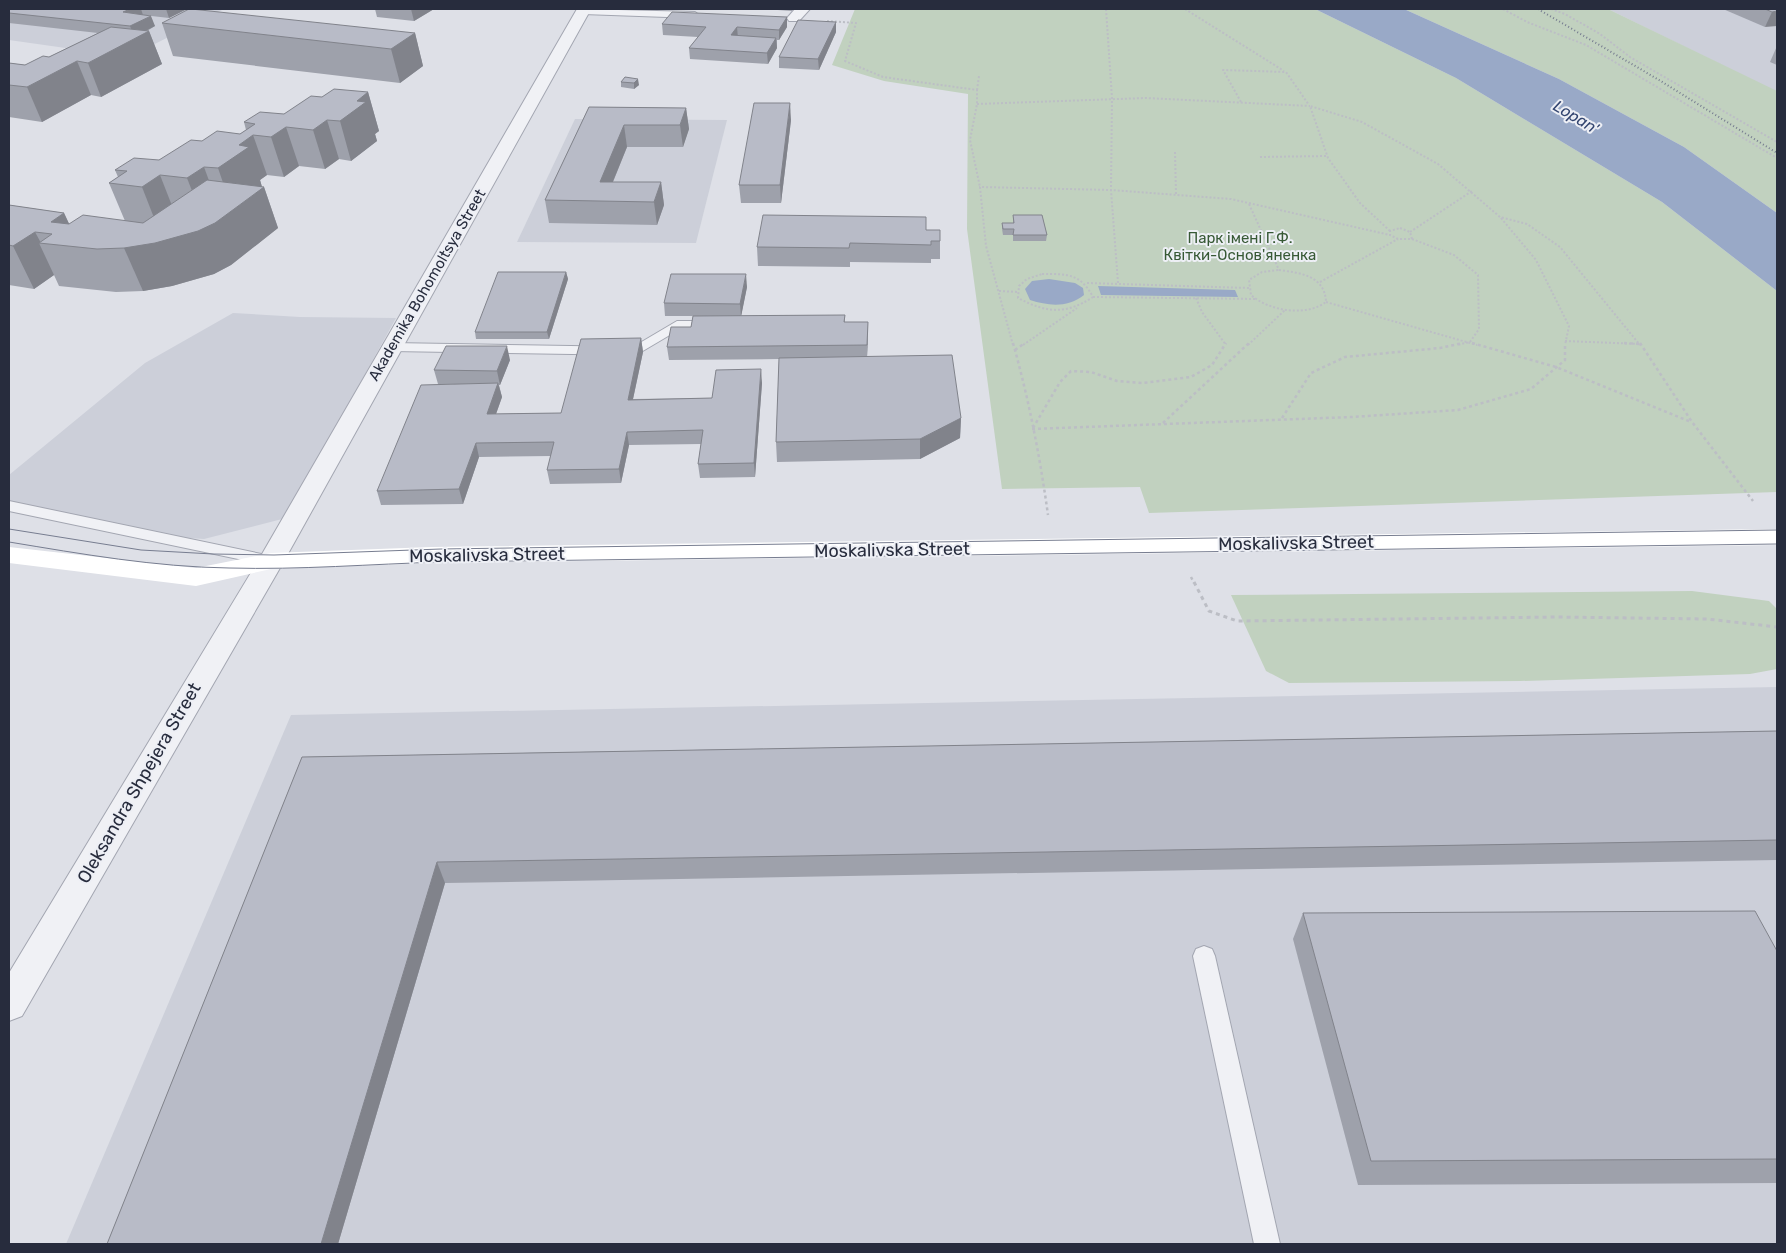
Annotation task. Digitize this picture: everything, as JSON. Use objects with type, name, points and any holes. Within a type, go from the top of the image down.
[{"type":"street","name":"Akademika Bohomoltsya Street","points":[[271,562],[584,10]]},
{"type":"street","name":"Moskalivska Street","points":[[9,555],[196,577],[271,562],[432,555],[1777,537]]},
{"type":"street","name":"Oleksandra Shpejera Street","points":[[9,1005],[230,628],[271,562]]},
{"type":"lane","points":[[584,10],[708,15]]},
{"type":"lane","points":[[392,347],[636,351],[677,325],[726,324]]},
{"type":"lane","points":[[9,506],[271,562]]},
{"type":"lane","points":[[1204,956],[1267,1244]]},
{"type":"path","points":[[1106,9],[1112,98],[1111,190],[1118,283]]},
{"type":"path","points":[[1185,9],[1286,72],[1310,106],[1327,156],[1360,203],[1398,239]]},
{"type":"path","points":[[1503,9],[1527,22],[1586,45],[1777,158]]},
{"type":"path","points":[[1551,9],[1565,14],[1600,34],[1630,57],[1777,142]]},
{"type":"path","points":[[794,15],[856,23],[845,62],[882,77],[977,90]]},
{"type":"path","points":[[1241,102],[1223,70],[1286,72]]},
{"type":"path","points":[[979,76],[978,104],[970,140],[980,187],[986,246],[1024,383],[1040,460],[1048,515]]},
{"type":"path","points":[[978,104],[1112,98],[1189,98],[1310,106],[1362,122],[1438,164],[1472,191],[1500,217],[1536,260],[1568,326],[1565,342],[1566,360],[1531,389],[1458,410],[1352,417],[1032,428]]},
{"type":"path","points":[[1175,152],[1176,195]]},
{"type":"path","points":[[1260,156],[1327,156]]},
{"type":"path","points":[[980,187],[1111,190],[1231,200],[1390,233],[1400,228],[1410,232]]},
{"type":"path","points":[[1410,232],[1472,191]]},
{"type":"path","points":[[1249,203],[1279,270]]},
{"type":"path","points":[[1500,217],[1527,224],[1560,247],[1640,344],[1692,422],[1753,501]]},
{"type":"path","points":[[1410,232],[1412,239]]},
{"type":"path","points":[[1282,418],[1311,373],[1346,357],[1440,348],[1470,342],[1478,329],[1478,276],[1454,255],[1412,239],[1398,239],[1320,282]]},
{"type":"path","points":[[1279,270],[1308,275],[1320,282],[1327,296],[1326,302],[1317,308],[1285,310],[1266,304],[1251,295],[1248,288],[1249,280],[1255,276],[1262,272],[1279,270]]},
{"type":"path","points":[[1080,306],[1064,310],[1036,308],[1018,298],[1019,286],[1027,279],[1042,274],[1070,274],[1087,283],[1248,288]]},
{"type":"path","points":[[1087,283],[1093,297]]},
{"type":"path","points":[[999,291],[1019,292]]},
{"type":"path","points":[[1015,350],[1093,297],[1258,299]]},
{"type":"path","points":[[1032,428],[1060,382],[1071,371],[1091,372],[1117,381],[1143,383],[1191,377],[1212,365],[1226,344],[1202,312],[1196,298]]},
{"type":"path","points":[[1326,302],[1556,367],[1692,422]]},
{"type":"path","points":[[1162,423],[1285,310]]},
{"type":"path","points":[[1565,342],[1640,344]]},
{"type":"path","points":[[1191,577],[1209,610],[1237,620],[1557,617],[1707,618],[1777,627]]},
{"type":"shaded area","points":[[9,9],[224,9],[129,57],[9,40]]},
{"type":"shaded area","points":[[1608,9],[1777,9],[1777,92],[1773,90]]},
{"type":"shaded area","points":[[575,119],[727,120],[696,243],[517,242]]},
{"type":"shaded area","points":[[233,313],[300,317],[396,318],[286,518],[204,539],[156,536],[9,510],[9,475],[145,363]]},
{"type":"shaded area","points":[[1777,687],[1777,1244],[66,1244],[291,715]]},
{"type":"green space","name":"Парк імені Г.Ф. Квітки-Основ'яненка","points":[[855,9],[1315,9],[1456,78],[1662,202],[1777,291],[1777,492],[1149,513],[1140,487],[1002,489],[967,229],[968,94],[884,81],[832,65]]},
{"type":"green space","points":[[1404,9],[1608,9],[1777,91],[1777,213],[1684,147],[1559,79]]},
{"type":"green space","points":[[1692,591],[1769,601],[1777,609],[1777,669],[1750,674],[1520,681],[1289,683],[1266,671],[1231,595]]},
{"type":"water","name":"Lopan'","points":[[1315,9],[1404,9],[1559,79],[1684,147],[1777,213],[1777,291],[1662,202],[1456,78]]},
{"type":"water","points":[[1049,279],[1075,283],[1083,288],[1084,295],[1071,302],[1058,305],[1030,300],[1025,289],[1032,281]]},
{"type":"water","points":[[1098,286],[1235,290],[1238,297],[1101,295]]},
{"type":"building","points":[[9,9],[130,9],[123,12],[151,16],[130,26],[9,13]]},
{"type":"building","points":[[189,9],[415,33],[391,49],[162,23]]},
{"type":"building","points":[[1765,9],[1777,9],[1777,11],[1772,12]]},
{"type":"building","points":[[672,12],[787,17],[779,30],[737,27],[731,35],[776,38],[767,53],[689,48],[706,27],[662,24]]},
{"type":"building","points":[[798,20],[836,22],[818,59],[779,57]]},
{"type":"building","points":[[111,27],[149,31],[88,63],[77,61],[27,87],[9,85],[9,63],[25,65],[43,56],[49,57]]},
{"type":"building","points":[[625,77],[638,79],[634,83],[621,82]]},
{"type":"building","points":[[334,89],[368,92],[357,101],[366,102],[340,121],[327,120],[313,130],[286,127],[271,137],[253,135],[239,145],[249,147],[218,168],[204,167],[187,178],[160,175],[142,187],[109,183],[127,171],[115,170],[134,158],[159,160],[191,140],[202,141],[217,131],[240,134],[255,124],[244,122],[260,112],[284,114],[311,96],[322,97]]},
{"type":"building","points":[[754,103],[790,103],[780,185],[739,185]]},
{"type":"building","points":[[589,107],[686,108],[680,125],[624,125],[600,182],[661,182],[654,202],[545,200]]},
{"type":"building","points":[[207,180],[264,187],[215,223],[198,231],[155,243],[124,248],[97,249],[39,243],[52,234],[35,232],[13,246],[9,245],[9,205],[64,213],[51,222],[69,224],[83,215],[143,223]]},
{"type":"building","points":[[763,215],[926,217],[926,230],[940,230],[940,241],[931,241],[931,245],[850,243],[849,248],[757,247]]},
{"type":"building","points":[[1013,215],[1042,215],[1047,235],[1013,235],[1014,229],[1003,229],[1002,223],[1014,223]]},
{"type":"building","points":[[498,272],[566,272],[547,332],[475,332]]},
{"type":"building","points":[[671,274],[746,274],[740,304],[664,303]]},
{"type":"building","points":[[845,315],[844,322],[868,322],[867,345],[667,347],[671,327],[691,327],[693,316]]},
{"type":"building","points":[[641,338],[628,400],[712,398],[716,370],[761,369],[754,463],[698,464],[703,430],[627,432],[619,469],[547,470],[554,442],[476,443],[459,489],[377,491],[421,385],[498,383],[487,414],[561,413],[581,339]]},
{"type":"building","points":[[446,346],[507,346],[497,371],[434,370]]},
{"type":"building","points":[[952,355],[961,418],[920,439],[776,442],[779,358]]},
{"type":"building","points":[[1777,731],[1777,840],[437,862],[321,1244],[107,1244],[302,757]]},
{"type":"building","points":[[1755,911],[1777,951],[1777,1159],[1371,1161],[1303,913]]},
{"type":"tram line","points":[[9,529],[141,550],[274,555],[441,549],[1777,530]]},
{"type":"tram line","points":[[9,542],[91,555],[174,565],[256,568],[309,568],[442,562],[1777,544]]},
{"type":"railway","points":[[1538,9],[1659,80],[1777,153]]}]
